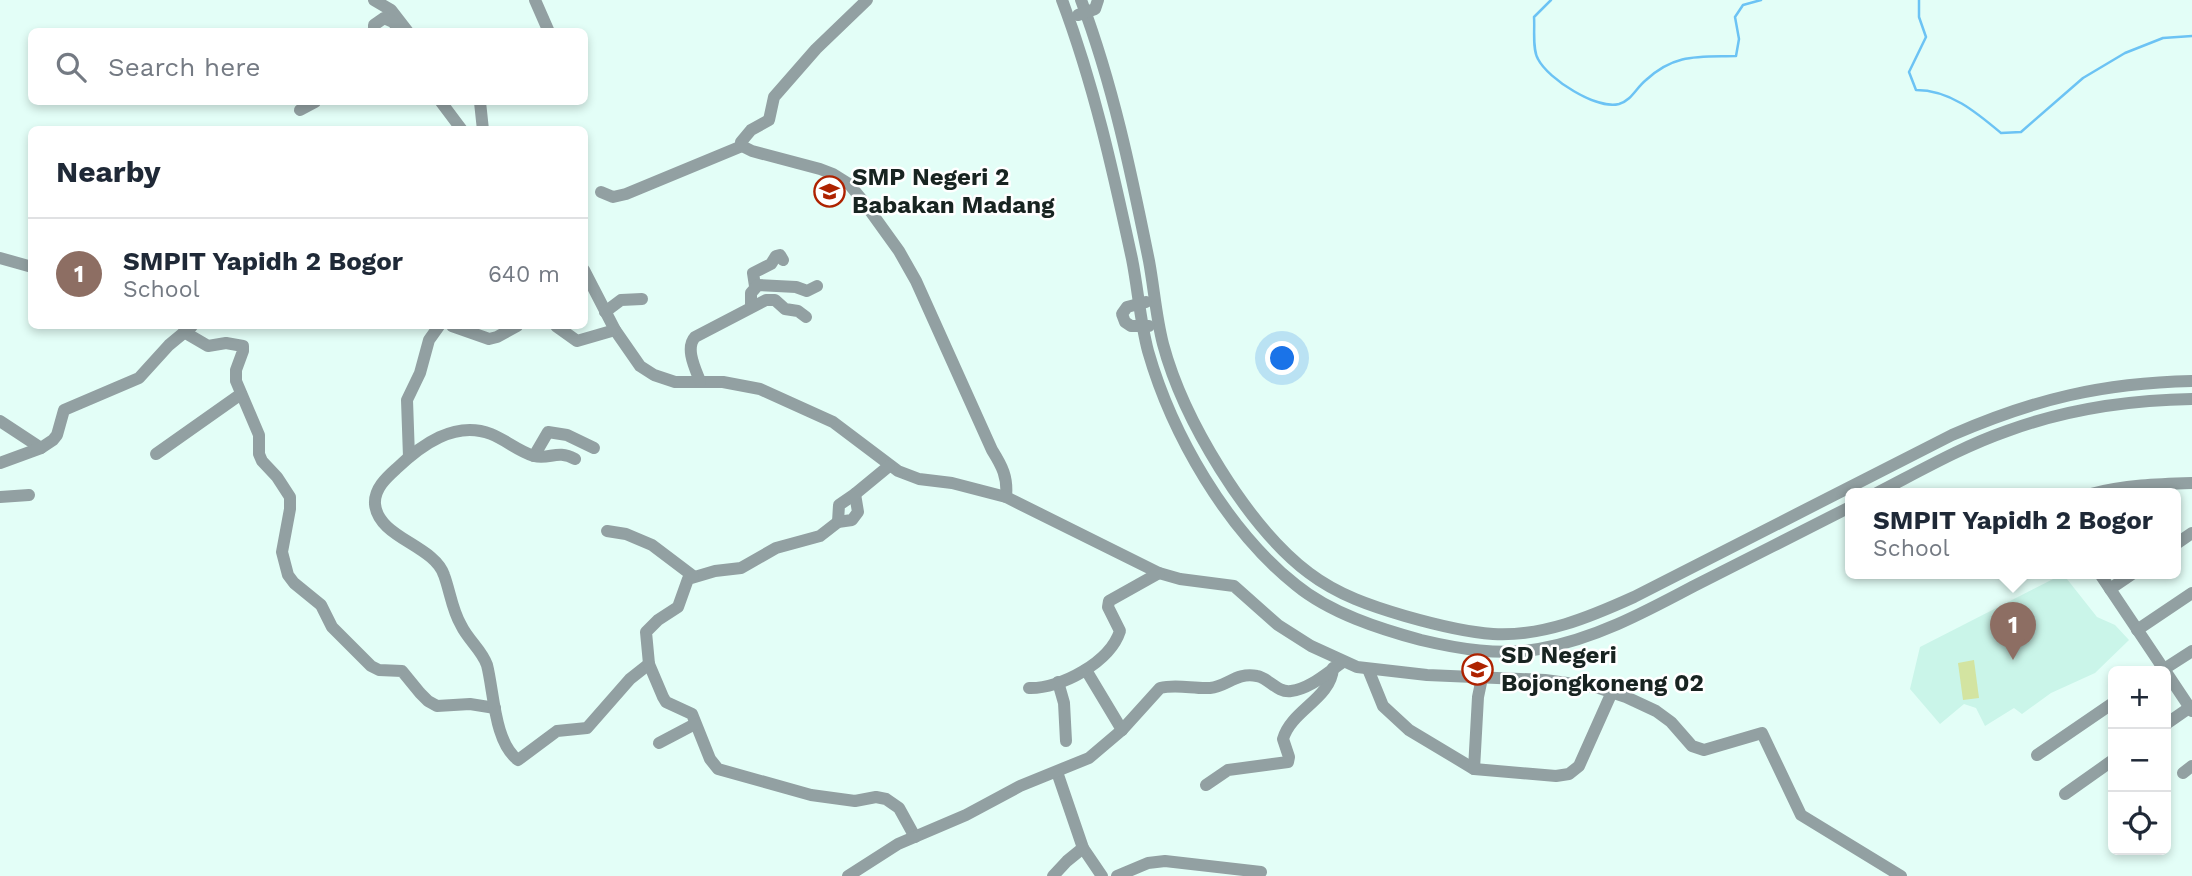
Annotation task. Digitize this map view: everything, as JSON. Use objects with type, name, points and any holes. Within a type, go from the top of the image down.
[{"type":"street","points":[[374,0],[391,10],[405,28]]},
{"type":"street","points":[[535,0],[547,28]]},
{"type":"street","points":[[601,192],[612,197],[626,194],[677,175],[736,148],[743,137],[769,120],[774,97],[816,49],[867,0]]},
{"type":"street","points":[[1062,0],[1093,89],[1108,145],[1147,347],[1159,386],[1176,423],[1220,502],[1252,544],[1297,587],[1352,618],[1396,633],[1444,645],[1494,652],[1538,649],[1597,633],[1642,613],[1845,510]]},
{"type":"street","points":[[1081,0],[1110,83],[1125,140],[1163,344],[1191,415],[1234,492],[1265,532],[1309,573],[1360,603],[1446,627],[1494,634],[1535,632],[1591,617],[1845,490]]},
{"type":"street","points":[[1069,18],[1095,9],[1098,0]]},
{"type":"street","points":[[374,28],[374,25],[384,18],[393,22],[397,28]]},
{"type":"street","points":[[300,110],[309,105]]},
{"type":"street","points":[[443,105],[459,126]]},
{"type":"street","points":[[480,105],[483,126]]},
{"type":"street","points":[[736,148],[833,174],[849,184],[885,229],[916,281],[992,450],[1004,469],[1006,497]]},
{"type":"street","points":[[751,307],[751,293],[755,286],[753,274],[767,267],[776,256],[780,255],[783,260]]},
{"type":"street","points":[[0,258],[28,266]]},
{"type":"street","points":[[588,278],[615,330],[646,371],[675,382],[742,384],[786,400],[833,422],[889,466],[919,479],[953,483],[1006,497],[1158,573],[1180,579],[1234,586],[1278,625],[1338,665],[1482,678],[1579,683],[1612,692],[1663,715],[1697,749],[1714,749],[1762,733],[1801,815],[1902,876]]},
{"type":"street","points":[[755,286],[796,287],[811,291],[817,286]]},
{"type":"street","points":[[700,381],[690,350],[692,339],[770,299],[779,302],[785,309],[802,314],[795,299],[796,287]]},
{"type":"street","points":[[605,312],[621,300],[642,299]]},
{"type":"street","points":[[1156,301],[1127,307],[1122,314],[1125,322],[1144,327],[1160,324]]},
{"type":"street","points":[[0,463],[41,448],[57,435],[64,410],[139,378],[186,329]]},
{"type":"street","points":[[188,329],[208,346],[242,344],[243,351],[234,376],[260,435],[259,454],[262,461],[290,497],[282,552],[288,575],[294,583],[321,605],[332,626],[375,669],[402,671],[428,702],[438,706],[470,704],[495,708]]},
{"type":"street","points":[[409,457],[407,400],[420,373],[429,340],[437,329]]},
{"type":"street","points":[[461,329],[489,339],[512,329]]},
{"type":"street","points":[[560,329],[577,341],[615,330]]},
{"type":"street","points":[[1848,488],[1999,415],[2056,397],[2103,388],[2192,381]]},
{"type":"street","points":[[156,454],[241,394]]},
{"type":"street","points":[[1887,488],[2006,431],[2060,414],[2105,406],[2192,399]]},
{"type":"street","points":[[0,421],[41,448]]},
{"type":"street","points":[[575,459],[559,453],[546,457],[534,456],[491,434],[456,431],[429,442],[409,457],[385,480],[378,491],[375,504],[377,512],[396,533],[429,555],[441,567],[458,620],[486,664],[495,708],[508,749],[517,760],[557,731],[587,728],[630,679],[649,664]]},
{"type":"street","points":[[534,456],[548,432],[567,435],[594,448]]},
{"type":"street","points":[[1918,452],[1927,467]]},
{"type":"street","points":[[889,466],[855,494],[858,507],[856,516],[846,522],[838,522],[820,536],[776,548],[741,568],[693,576],[685,583],[678,607],[646,632],[649,664],[659,691],[666,702],[692,714],[710,759],[718,769],[811,795],[855,801],[876,797],[886,799],[899,808],[915,837]]},
{"type":"street","points":[[1892,466],[1902,480]]},
{"type":"street","points":[[2124,488],[2187,483]]},
{"type":"street","points":[[0,497],[29,495]]},
{"type":"street","points":[[607,531],[626,534],[652,545],[693,576]]},
{"type":"street","points":[[1029,688],[1043,687],[1086,670],[1106,654],[1116,640],[1119,626],[1108,607],[1108,601],[1158,573]]},
{"type":"street","points":[[2103,579],[2161,666]]},
{"type":"street","points":[[2110,589],[2125,579]]},
{"type":"street","points":[[2137,630],[2192,593]]},
{"type":"street","points":[[2171,666],[2192,650]]},
{"type":"street","points":[[848,876],[883,852],[966,815],[1003,793],[1089,758],[1122,730],[1160,688],[1209,688],[1234,677],[1251,675],[1265,678],[1280,690],[1294,691],[1338,665]]},
{"type":"street","points":[[1206,785],[1228,770],[1288,762],[1283,739],[1286,730],[1297,715],[1322,693],[1338,665]]},
{"type":"street","points":[[1368,669],[1383,706],[1409,730],[1474,769],[1556,776],[1569,774],[1579,766],[1612,692]]},
{"type":"street","points":[[1086,670],[1122,730]]},
{"type":"street","points":[[1474,769],[1478,697],[1482,678]]},
{"type":"street","points":[[2171,681],[2191,708],[2171,721]]},
{"type":"street","points":[[1058,682],[1064,703],[1066,741]]},
{"type":"street","points":[[2037,755],[2108,707]]},
{"type":"street","points":[[659,743],[695,724]]},
{"type":"street","points":[[2065,794],[2108,764]]},
{"type":"street","points":[[1057,772],[1083,848],[1102,876]]},
{"type":"street","points":[[1053,876],[1083,848]]},
{"type":"street","points":[[1117,876],[1148,863],[1165,861],[1261,872]]},
{"type":"shaded area","points":[[2053,579],[2067,579],[2097,617],[2115,625],[2129,640],[2095,673],[2051,693],[2022,714],[2014,708],[1985,726],[1976,708],[1964,704],[1940,724],[1910,689],[1920,647]]},
{"type":"green space","points":[[1974,660],[1979,698],[1963,700],[1958,663]]},
{"type":"waterway","points":[[1551,0],[1534,17],[1534,44],[1538,59],[1562,84],[1586,98],[1610,105],[1627,100],[1657,71],[1677,61],[1699,57],[1736,56],[1739,39],[1735,17],[1743,5],[1761,0]]},
{"type":"waterway","points":[[1919,0],[1919,17],[1926,37],[1909,72],[1916,90],[1951,98],[1972,110],[2001,133],[2021,132],[2083,78],[2125,53],[2163,38],[2192,36]]},
{"type":"place","name":"SMP Negeri 2 Babakan Madang","points":[[829,191]]},
{"type":"place","name":"SMPIT Yapidh 2 Bogor","points":[[2013,660]]},
{"type":"place","name":"SD Negeri Bojongkoneng 02","points":[[1478,669]]}]
